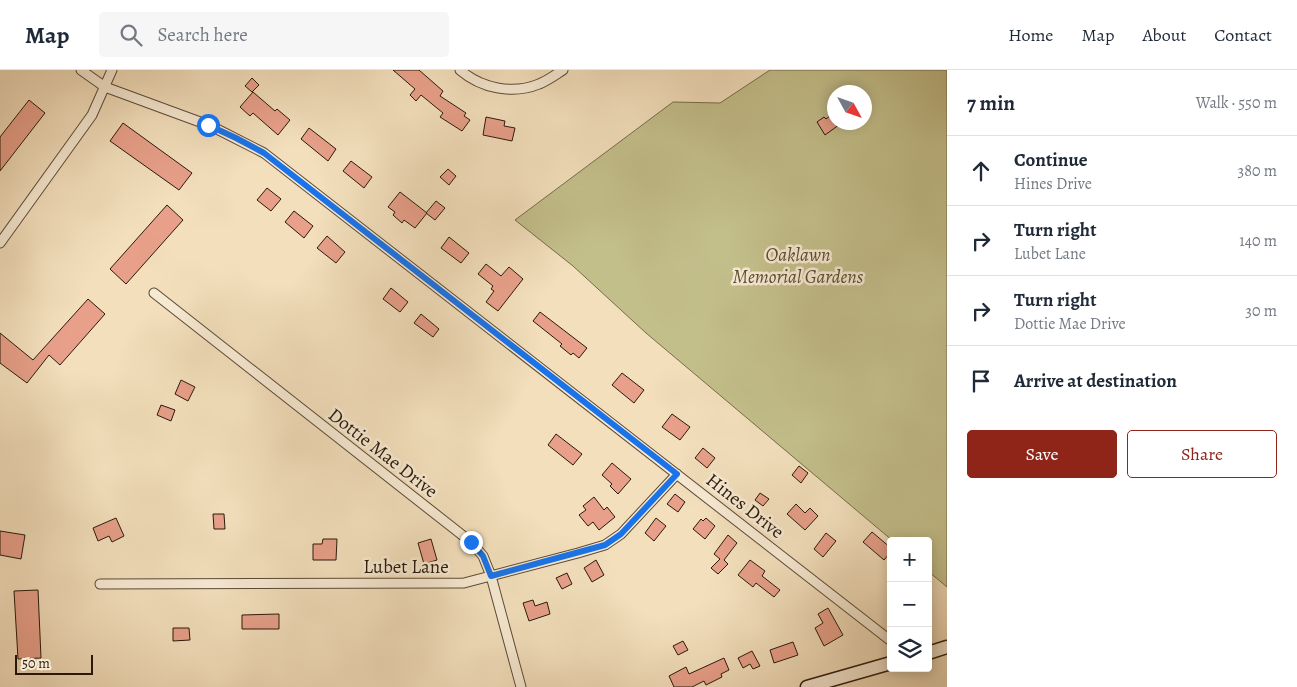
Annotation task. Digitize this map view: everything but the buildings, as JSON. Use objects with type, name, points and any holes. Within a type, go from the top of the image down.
[{"type":"main road","points":[[932,652],[947,647]]},
{"type":"main road","points":[[807,687],[887,664]]},
{"type":"street","name":"Hines Drive","points":[[81,70],[105,87],[212,126],[264,153],[887,638]]},
{"type":"street","points":[[0,243],[92,115],[112,70]]},
{"type":"street","points":[[460,70],[470,78],[492,87],[518,89],[539,84],[563,70]]},
{"type":"street","name":"Dottie Mae Drive","points":[[154,293],[471,542],[483,556],[491,576],[521,687]]},
{"type":"street","name":"Lubet Lane","points":[[100,584],[464,583],[605,545],[621,534],[677,474]]},
{"type":"green space","name":"Oaklawn Memorial Gardens","points":[[770,70],[947,70],[947,587],[932,574],[932,537],[888,537],[646,333],[573,266],[515,220],[673,102],[720,103]]},
{"type":"route","points":[[208,125],[264,153],[677,474],[621,534],[605,545],[491,576],[483,556],[471,542]]}]
